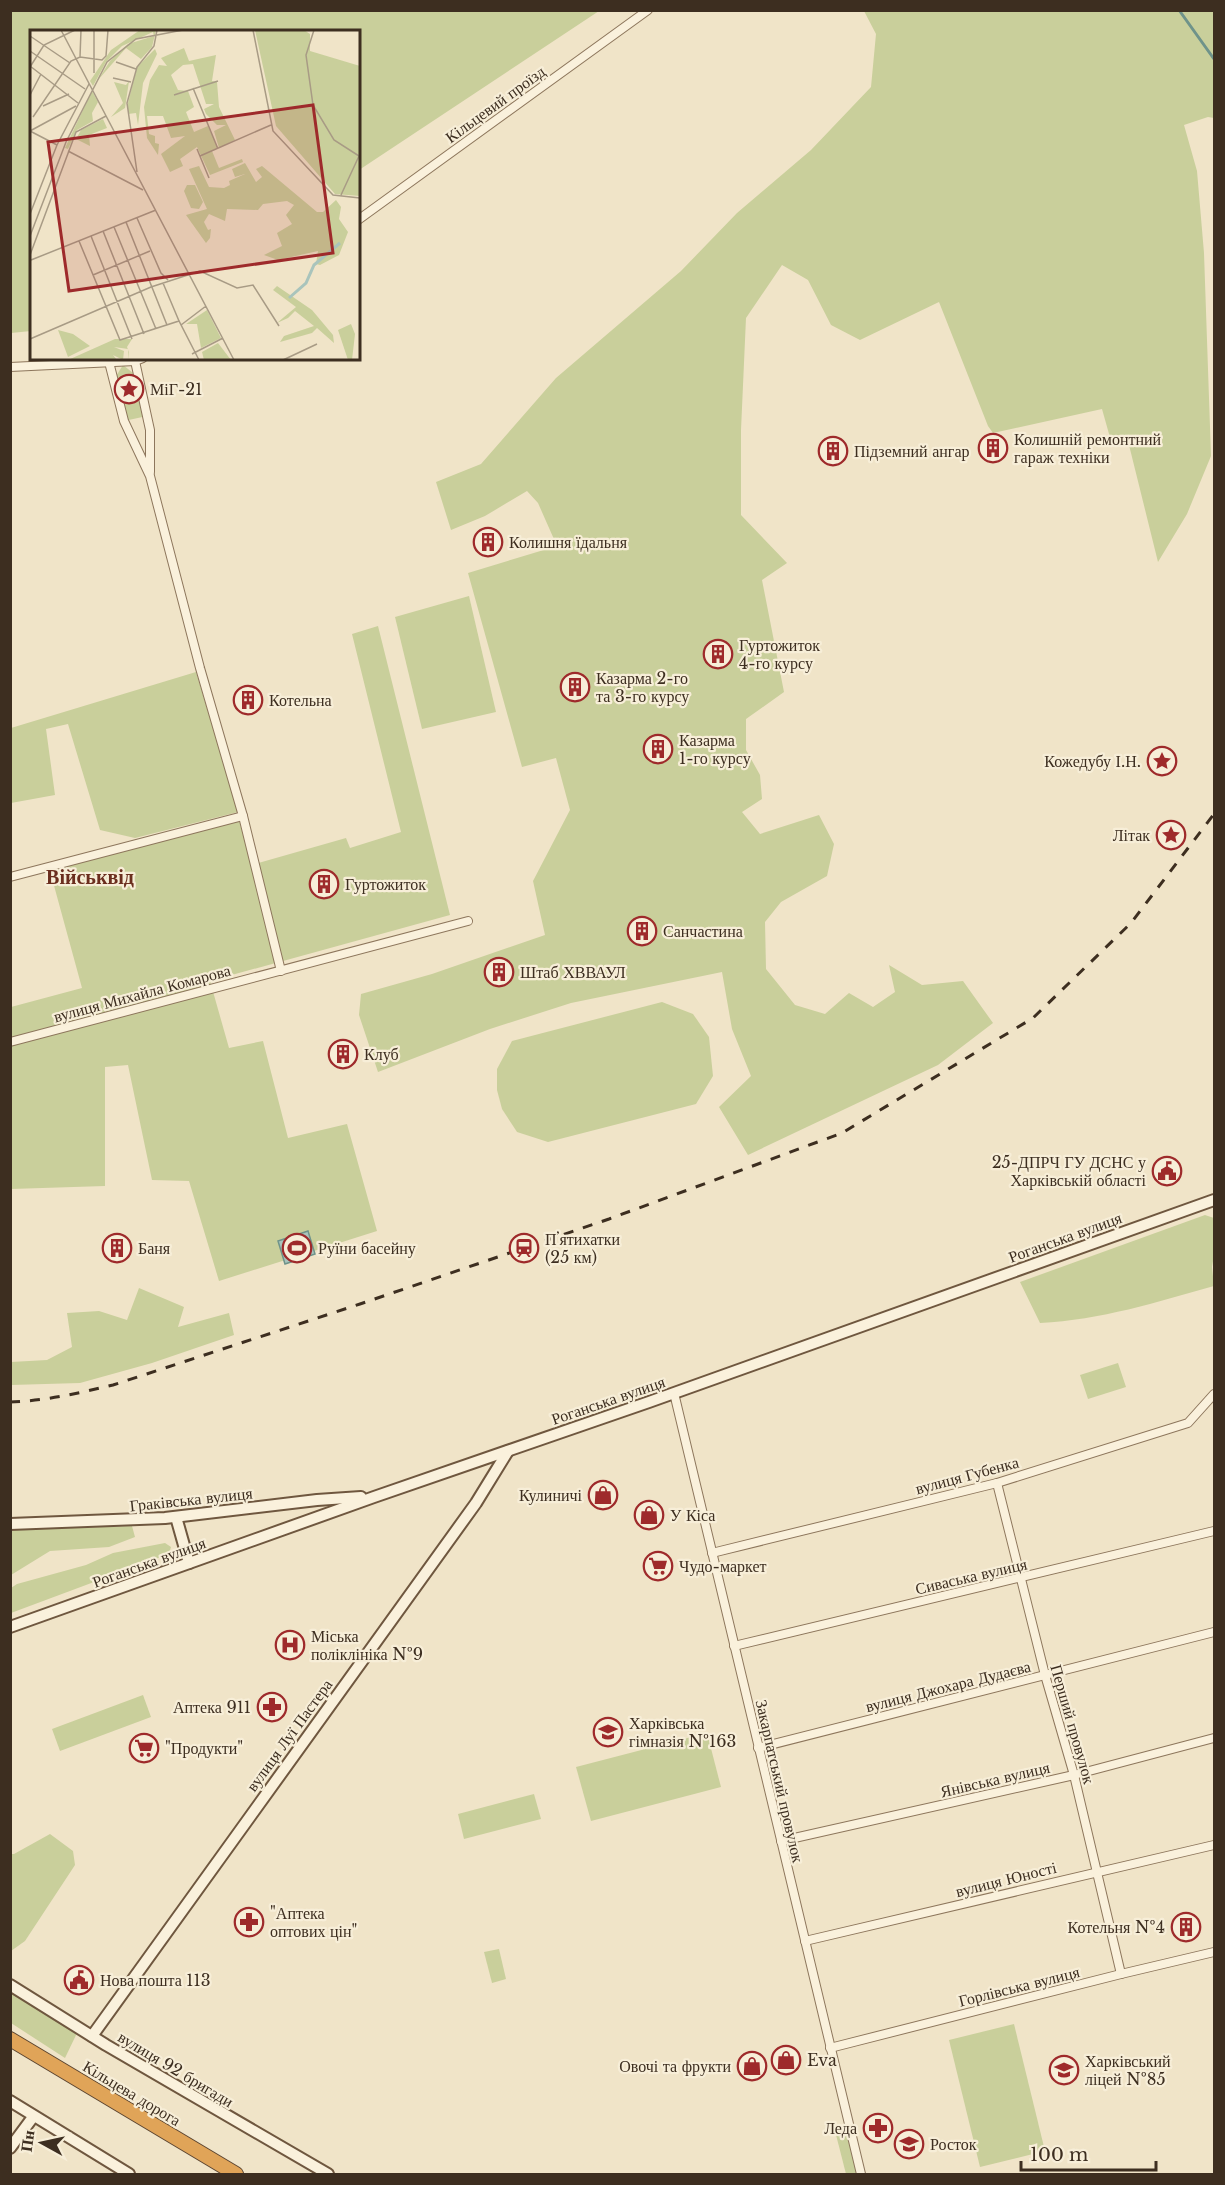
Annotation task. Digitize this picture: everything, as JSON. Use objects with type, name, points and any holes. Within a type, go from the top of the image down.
[{"type":"highway","name":"Кільцева дорога","points":[[10,2039],[236,2175]]},
{"type":"street","name":"Кільцевий проїзд","points":[[360,219],[648,10]]},
{"type":"street","points":[[10,367],[135,361],[150,430],[150,476]]},
{"type":"street","points":[[109,362],[124,421],[150,476],[200,668],[243,816],[281,971]]},
{"type":"street","points":[[10,877],[243,816]]},
{"type":"street","name":"вулиця Михайла Комарова","points":[[10,1042],[468,921]]},
{"type":"street","name":"Роганська вулиця","points":[[10,1627],[1215,1200]]},
{"type":"street","name":"Закарпатський провулок","points":[[674,1393],[861,2175]]},
{"type":"street","name":"вулиця Губенка","points":[[712,1553],[996,1483],[1188,1423],[1215,1394]]},
{"type":"street","name":"вулиця Луї Пастера","points":[[92,2036],[476,1503],[508,1451]]},
{"type":"street","name":"Перший провулок","points":[[996,1483],[1045,1675],[1074,1775],[1121,1974]]},
{"type":"street","name":"Граківська вулиця","points":[[10,1524],[176,1517],[317,1500],[374,1497]]},
{"type":"street","points":[[176,1517],[189,1563]]},
{"type":"street","name":"Сиваська вулиця","points":[[734,1646],[1215,1531]]},
{"type":"street","name":"вулиця Джохара Дудаєва","points":[[758,1748],[1215,1632]]},
{"type":"street","name":"Янівська вулиця","points":[[781,1841],[1074,1775],[1215,1738]]},
{"type":"street","name":"вулиця Юності","points":[[805,1941],[1215,1845]]},
{"type":"street","name":"Горлівська вулиця","points":[[830,2048],[1215,1952]]},
{"type":"street","name":"вулиця 92 бригади","points":[[10,1985],[327,2175]]},
{"type":"street","points":[[10,2101],[129,2175]]},
{"type":"street","points":[[10,2148],[33,2117]]},
{"type":"green space","points":[[11,10],[599,10],[360,169],[360,30],[30,30],[30,331],[11,333]]},
{"type":"green space","points":[[864,11],[1214,11],[1214,118],[1208,117],[1184,125],[1197,171],[1204,253],[1211,456],[1187,514],[1158,562],[1129,445],[1111,441],[1102,409],[993,433],[988,426],[939,302],[860,340],[831,325],[808,280],[782,265],[746,318],[741,430],[741,515],[787,563],[762,580],[784,692],[746,719],[746,750],[760,775],[762,799],[742,812],[760,834],[819,815],[834,844],[827,876],[781,902],[765,922],[766,969],[795,1005],[825,1014],[849,993],[873,1007],[895,992],[889,965],[922,985],[963,981],[993,1023],[938,1065],[748,1155],[719,1107],[751,1076],[732,1029],[722,972],[571,1003],[490,1029],[378,1072],[359,1015],[361,994],[432,974],[545,935],[533,881],[570,810],[556,758],[522,767],[468,573],[557,546],[538,503],[527,491],[485,516],[451,530],[436,482],[481,464],[556,378],[681,271],[737,213],[811,150],[871,87],[876,34]]},
{"type":"green space","points":[[123,365],[138,377],[147,416],[124,421],[113,381]]},
{"type":"green space","points":[[469,596],[496,712],[422,729],[395,617]]},
{"type":"green space","points":[[378,626],[450,915],[210,981],[229,1048],[263,1041],[288,1138],[347,1124],[377,1231],[219,1281],[189,1181],[152,1180],[128,1065],[105,1067],[105,1186],[11,1189],[11,1007],[82,988],[50,871],[239,820],[251,865],[346,838],[350,848],[401,832],[352,634]]},
{"type":"green space","points":[[196,672],[238,812],[135,838],[100,830],[68,724],[46,729],[55,795],[11,803],[11,728]]},
{"type":"green space","points":[[662,1002],[693,1014],[709,1037],[713,1076],[696,1104],[548,1142],[517,1132],[502,1109],[497,1090],[497,1069],[512,1041]]},
{"type":"green space","points":[[1205,1215],[1214,1218],[1212,1267],[1214,1286],[1107,1314],[1040,1323],[1020,1282]]},
{"type":"green space","points":[[139,1288],[184,1307],[178,1327],[229,1313],[234,1335],[152,1363],[80,1383],[11,1385],[11,1362],[47,1360],[72,1347],[67,1313],[99,1311],[127,1320]]},
{"type":"green space","points":[[1118,1363],[1126,1387],[1088,1399],[1080,1375]]},
{"type":"green space","points":[[132,1526],[135,1537],[109,1547],[50,1551],[11,1575],[11,1530]]},
{"type":"green space","points":[[165,1543],[171,1547],[169,1554],[11,1613],[11,1588],[17,1584],[86,1565],[113,1553]]},
{"type":"green space","points":[[143,1695],[151,1717],[60,1751],[52,1729]]},
{"type":"green space","points":[[707,1733],[721,1787],[591,1821],[576,1767]]},
{"type":"green space","points":[[534,1794],[541,1819],[464,1839],[458,1814]]},
{"type":"green space","points":[[50,1834],[73,1851],[75,1865],[25,1941],[11,1951],[11,1854]]},
{"type":"green space","points":[[499,1949],[506,1979],[492,1983],[484,1952]]},
{"type":"green space","points":[[10,1988],[77,2033],[65,2058],[11,2023]]},
{"type":"green space","points":[[1014,2024],[1045,2151],[980,2167],[949,2040]]},
{"type":"green space","points":[[849,2123],[861,2174],[846,2174],[834,2127]]},
{"type":"water","name":"Руїни басейну","points":[[308,1231],[315,1254],[285,1264],[278,1241]]},
{"type":"waterway","points":[[1179,10],[1214,59]]},
{"type":"railway","points":[[10,1402],[75,1394],[113,1385],[609,1219],[842,1133],[1033,1018],[1131,923],[1214,814]]},
{"type":"place","name":"МіГ-21","points":[[129,389]]},
{"type":"place","name":"Колишній ремонтний гараж техніки","points":[[993,448]]},
{"type":"place","name":"Підземний ангар","points":[[833,451]]},
{"type":"place","name":"Колишня їдальня","points":[[488,542]]},
{"type":"place","name":"Гуртожиток 4-го курсу","points":[[718,654]]},
{"type":"place","name":"Казарма 2-го та 3-го курсу","points":[[575,687]]},
{"type":"place","name":"Котельна","points":[[248,700]]},
{"type":"place","name":"Казарма 1-го курсу","points":[[658,749]]},
{"type":"place","name":"Кожедубу І.Н.","points":[[1162,761]]},
{"type":"place","name":"Літак","points":[[1171,835]]},
{"type":"place","name":"Гуртожиток","points":[[324,884]]},
{"type":"place","name":"Санчастина","points":[[642,931]]},
{"type":"place","name":"Штаб ХВВАУЛ","points":[[499,972]]},
{"type":"place","name":"Клуб","points":[[343,1054]]},
{"type":"place","name":"25-ДПРЧ ГУ ДСНС у Харківській області","points":[[1167,1171]]},
{"type":"place","name":"Баня","points":[[117,1248]]},
{"type":"place","name":"Руїни басейну","points":[[297,1248]]},
{"type":"place","name":"Пʼятихатки (25 км)","points":[[524,1248]]},
{"type":"place","name":"Кулиничі","points":[[603,1495]]},
{"type":"place","name":"У Кіса","points":[[649,1515]]},
{"type":"place","name":"Чудо-маркет","points":[[658,1566]]},
{"type":"place","name":"Міська поліклініка №9","points":[[290,1645]]},
{"type":"place","name":"Аптека 911","points":[[272,1707]]},
{"type":"place","name":"Харківська гімназія №163","points":[[608,1732]]},
{"type":"place","name":"\"Продукти\"","points":[[144,1748]]},
{"type":"place","name":"\"Аптека оптових цін\"","points":[[249,1922]]},
{"type":"place","name":"Котельня №4","points":[[1186,1927]]},
{"type":"place","name":"Нова пошта 113","points":[[79,1980]]},
{"type":"place","name":"Eva","points":[[786,2060]]},
{"type":"place","name":"Овочі та фрукти","points":[[752,2066]]},
{"type":"place","name":"Харківський ліцей №85","points":[[1064,2070]]},
{"type":"place","name":"Леда","points":[[878,2128]]},
{"type":"place","name":"Росток","points":[[909,2144]]},
{"type":"district","name":"Військвід","points":[[90,877]]}]
